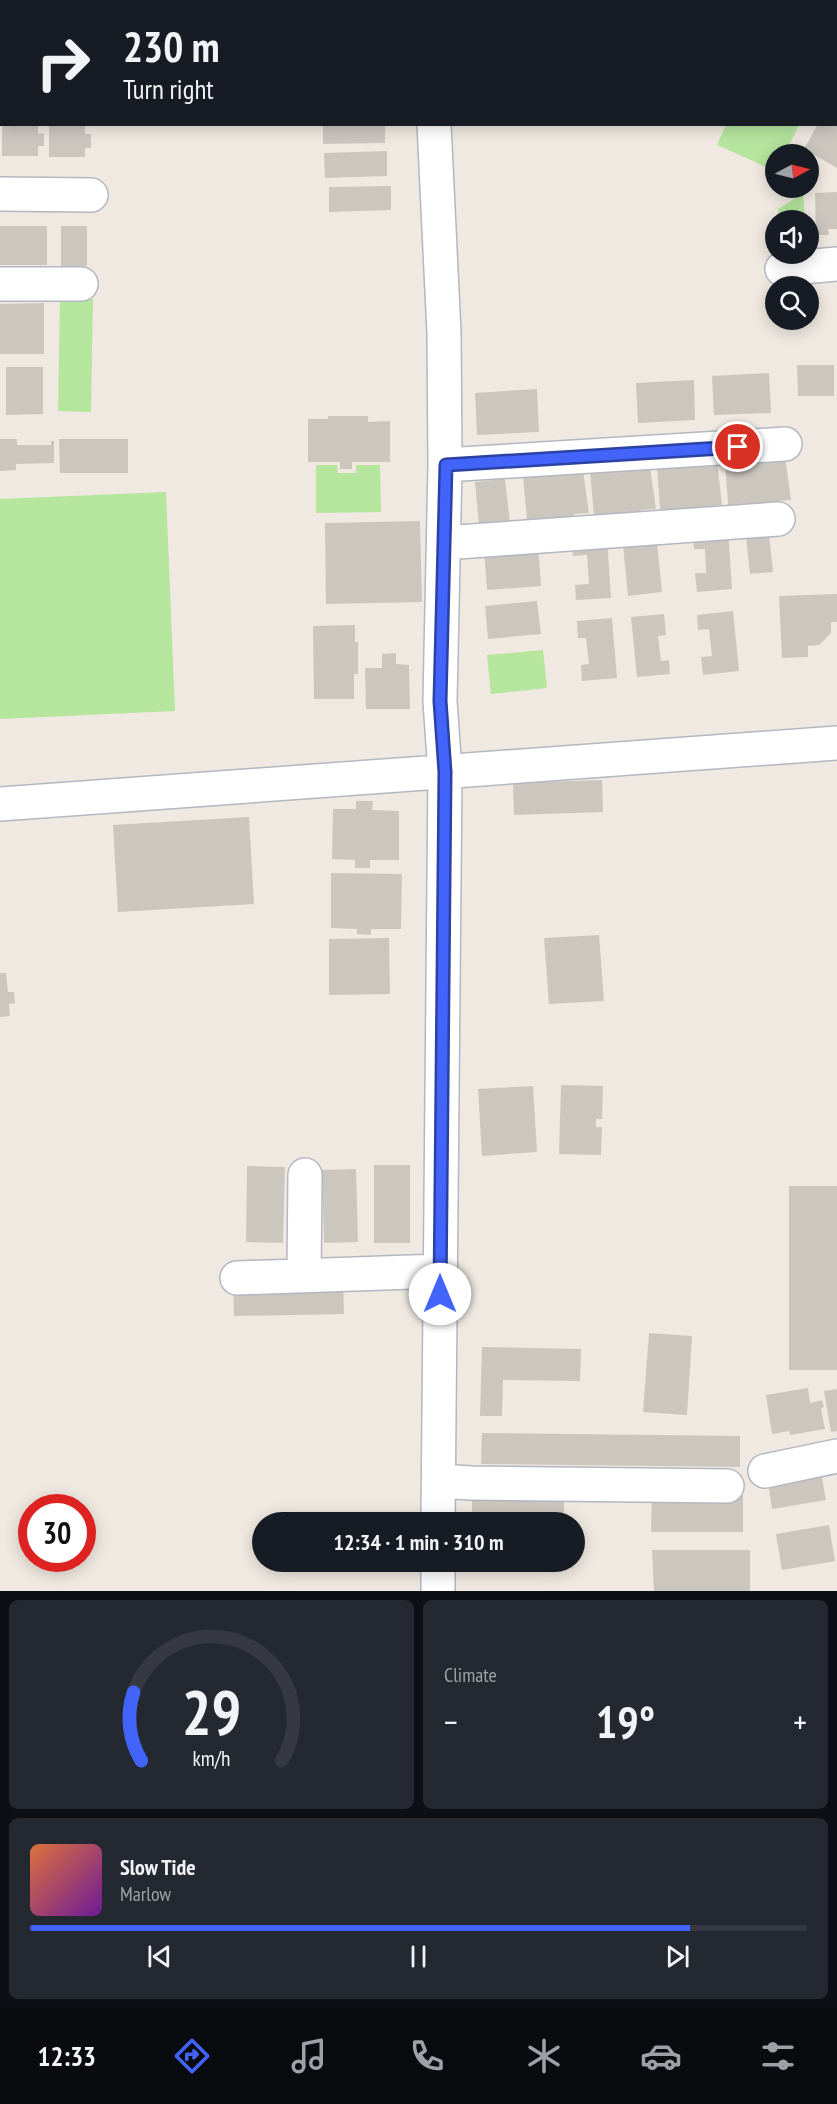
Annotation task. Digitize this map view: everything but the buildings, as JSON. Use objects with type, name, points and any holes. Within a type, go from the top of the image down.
[{"type":"street","points":[[434,126],[444,333],[446,465],[440,701],[445,772],[438,1512]]},
{"type":"street","points":[[0,194],[90,195]]},
{"type":"street","points":[[782,269],[837,264]]},
{"type":"street","points":[[0,284],[81,284]]},
{"type":"street","points":[[446,465],[785,444]]},
{"type":"street","points":[[444,543],[777,519]]},
{"type":"street","points":[[0,804],[837,743]]},
{"type":"street","points":[[304,1275],[306,1175]]},
{"type":"street","points":[[237,1278],[440,1271]]},
{"type":"street","points":[[765,1471],[837,1456]]},
{"type":"street","points":[[439,1481],[727,1486]]},
{"type":"street","points":[[438,1572],[438,1591]]},
{"type":"green space","points":[[725,126],[799,126],[790,144],[765,144],[765,167],[717,145]]},
{"type":"green space","points":[[795,198],[803,198],[804,210],[778,209]]},
{"type":"green space","points":[[60,298],[93,299],[91,412],[58,411]]},
{"type":"green space","points":[[316,465],[337,465],[338,473],[356,473],[356,465],[380,465],[381,512],[316,513]]},
{"type":"green space","points":[[166,492],[175,711],[0,719],[0,499]]},
{"type":"green space","points":[[543,650],[547,688],[491,694],[487,655]]},
{"type":"route","points":[[440,1294],[445,772],[440,701],[446,465],[738,447]]}]
